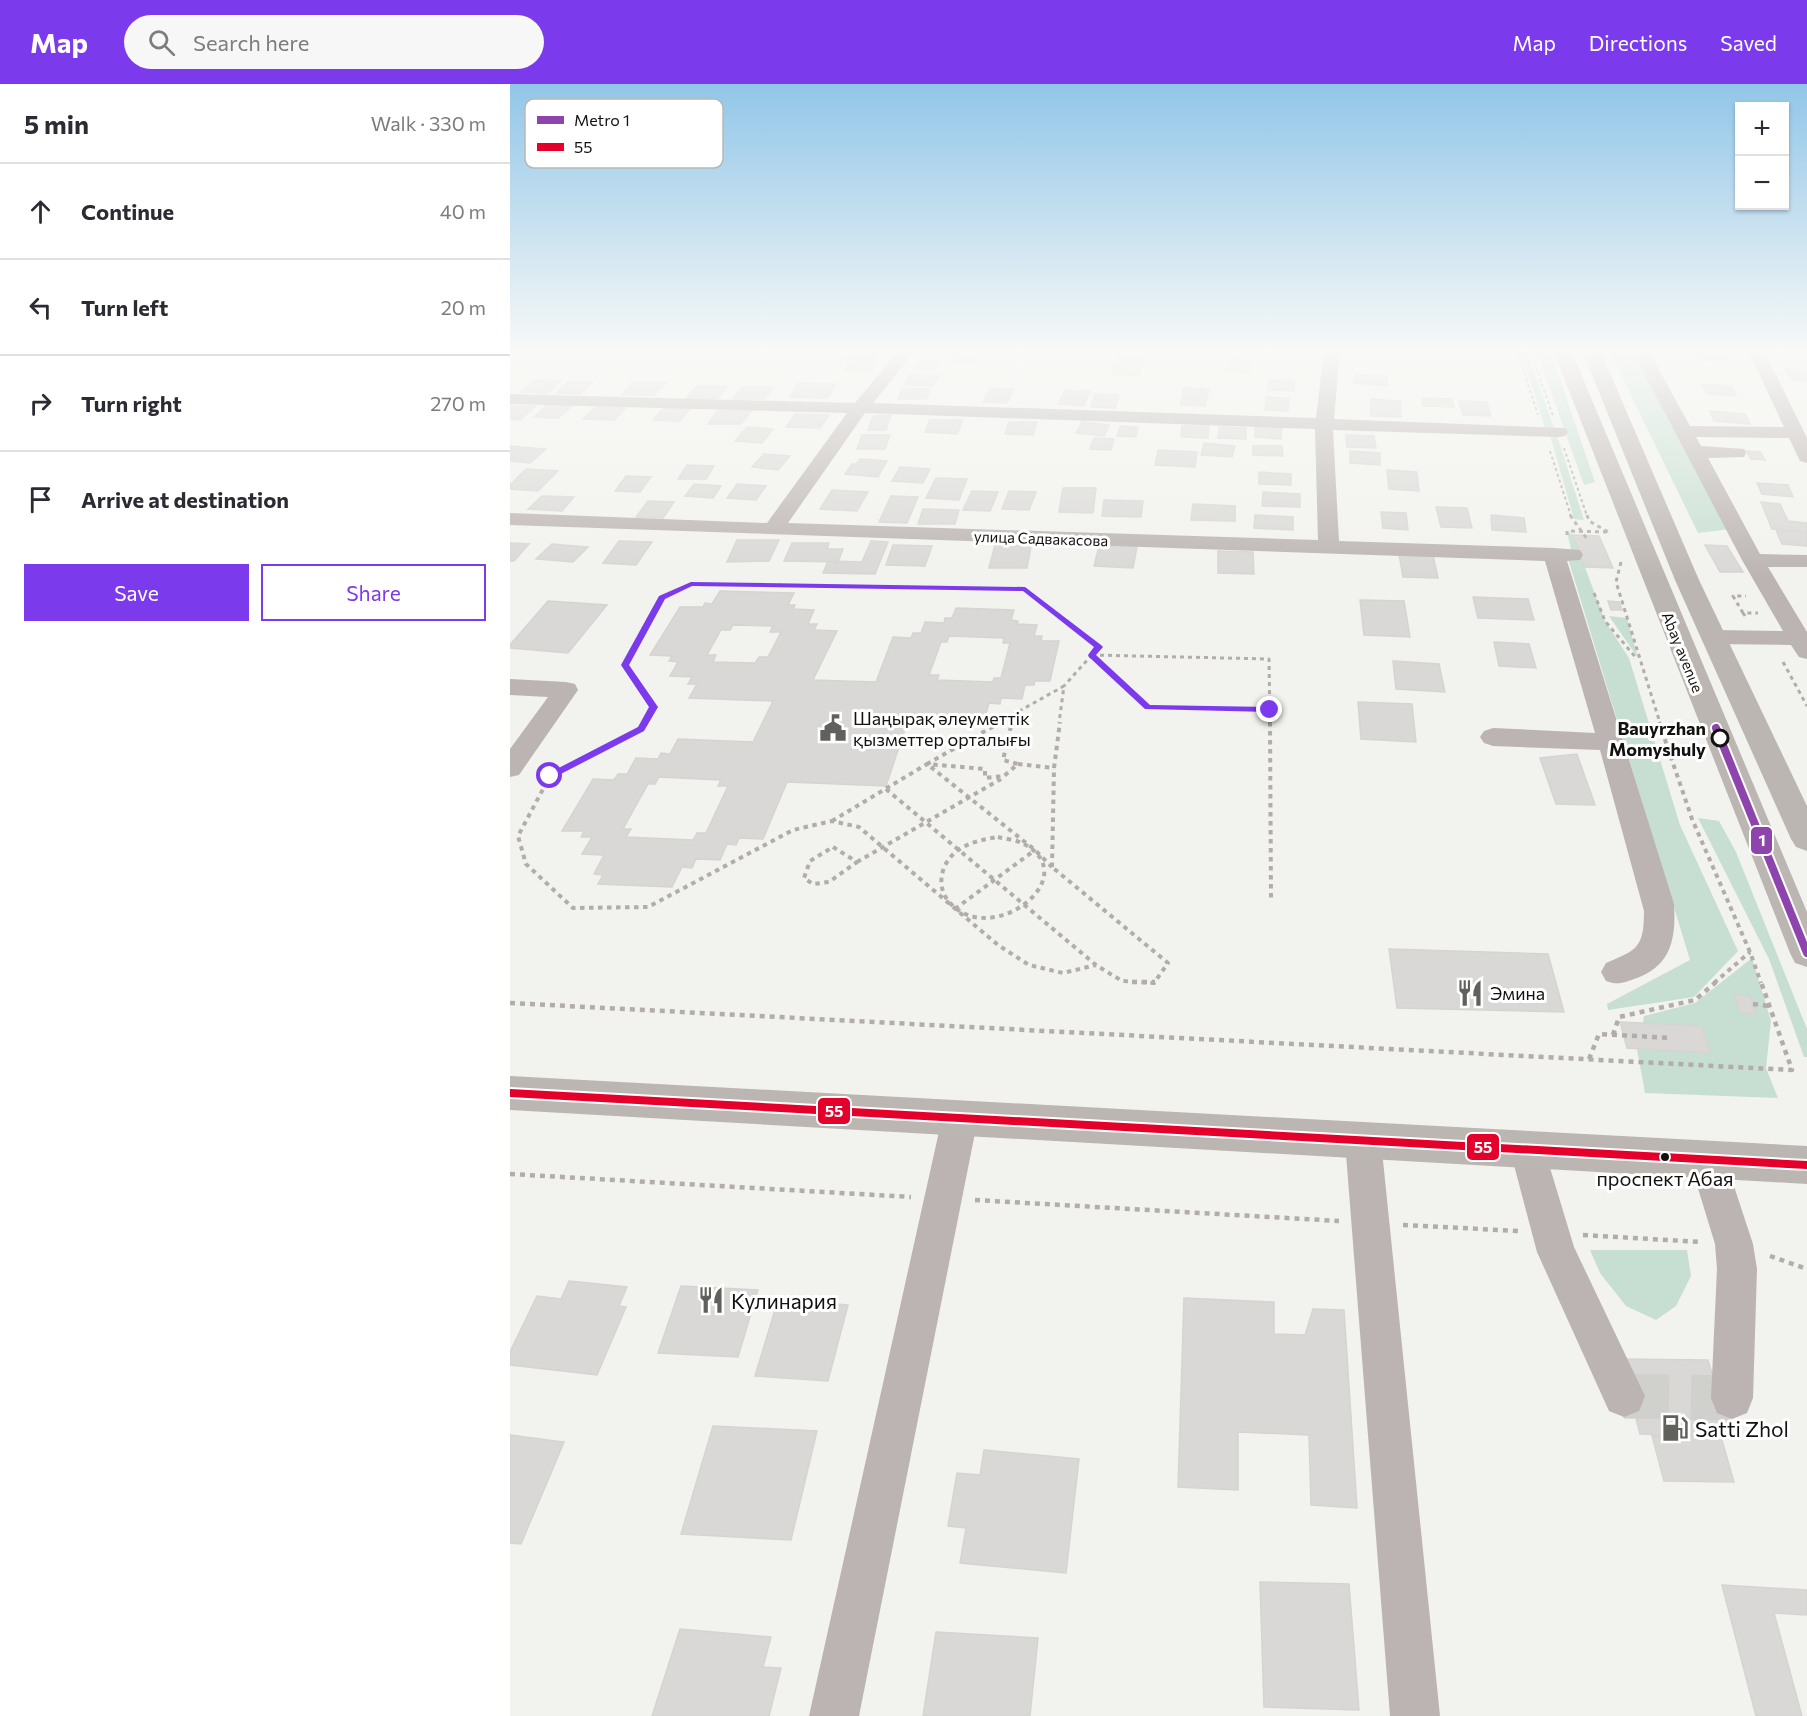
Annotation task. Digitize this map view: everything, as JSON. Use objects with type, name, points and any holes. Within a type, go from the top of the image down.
[{"type":"main road","name":"Abay avenue","points":[[1593,426],[1807,953]]},
{"type":"main road","name":"Abay avenue","points":[[1623,426],[1687,580],[1807,839]]},
{"type":"main road","points":[[510,1093],[1807,1165]]},
{"type":"street","points":[[773,530],[847,426]]},
{"type":"street","points":[[1324,426],[1329,548]]},
{"type":"street","points":[[1387,426],[1559,432]]},
{"type":"street","points":[[1681,426],[1753,560],[1803,645]]},
{"type":"street","points":[[1793,426],[1807,457]]},
{"type":"street","points":[[1684,431],[1796,433]]},
{"type":"street","points":[[1696,452],[1737,453]]},
{"type":"street","name":"улица Садвакасова","points":[[510,519],[773,530],[1563,554]]},
{"type":"street","points":[[1563,554],[1611,742],[1659,904],[1661,927],[1655,946],[1644,960],[1617,972]]},
{"type":"street","points":[[1753,560],[1807,561]]},
{"type":"street","points":[[1714,637],[1770,638],[1803,645]]},
{"type":"street","points":[[510,687],[566,690],[510,768]]},
{"type":"street","points":[[1493,737],[1611,742]]},
{"type":"street","points":[[834,1716],[960,1118]]},
{"type":"street","points":[[1363,1141],[1415,1716]]},
{"type":"street","points":[[1528,1150],[1556,1252],[1623,1396]]},
{"type":"street","points":[[1707,1159],[1734,1244],[1737,1269],[1732,1398]]},
{"type":"path","points":[[1557,426],[1589,521],[1609,532],[1613,542]]},
{"type":"path","points":[[1586,536],[1583,531],[1609,532]]},
{"type":"path","points":[[510,1003],[1792,1070],[1750,952],[1692,819],[1622,606],[1616,582],[1622,562],[1617,552]]},
{"type":"path","points":[[1563,554],[1578,555],[1605,621],[1640,662]]},
{"type":"path","points":[[691,584],[1025,589],[1099,647],[1092,655],[1064,686],[832,821],[793,830],[648,907],[573,908],[526,864],[518,836],[550,776],[641,729],[654,707],[625,665],[662,598],[691,584]]},
{"type":"path","points":[[1770,638],[1807,706]]},
{"type":"path","points":[[1092,655],[1269,659],[1272,900]]},
{"type":"path","points":[[1092,655],[1148,707],[1270,710]]},
{"type":"path","points":[[1052,867],[1054,768],[1064,686]]},
{"type":"path","points":[[1013,715],[1003,759],[1018,764],[1054,768]]},
{"type":"path","points":[[886,789],[1096,965],[1122,981],[1154,983],[1168,963],[1052,867],[1035,850],[927,764]]},
{"type":"path","points":[[927,764],[985,769],[985,778],[1001,779]]},
{"type":"path","points":[[857,862],[833,847],[810,861],[804,878],[813,884],[829,882],[882,847],[1011,773],[1018,764]]},
{"type":"path","points":[[832,821],[859,826],[998,945],[1029,965],[1063,973],[1096,965]]},
{"type":"path","points":[[998,837],[1012,839],[1035,850],[1043,860],[1046,872],[1044,884],[1037,896],[1026,907],[1012,914],[982,918],[955,909],[944,899],[940,886],[941,873],[947,861],[958,850],[970,843],[998,837]]},
{"type":"path","points":[[955,909],[1035,850]]},
{"type":"path","points":[[1613,1035],[1619,1017],[1695,1000],[1750,952]]},
{"type":"path","points":[[1753,1004],[1769,1006]]},
{"type":"path","points":[[1588,1059],[1599,1034],[1672,1038]]},
{"type":"path","points":[[510,1174],[1734,1244],[1807,1269]]},
{"type":"green space","points":[[1545,426],[1554,426],[1555,430],[1546,430]]},
{"type":"green space","points":[[1563,426],[1576,426],[1595,482],[1584,485]]},
{"type":"green space","points":[[1646,426],[1676,426],[1731,529],[1698,533]]},
{"type":"green space","points":[[1550,435],[1557,435],[1584,520],[1574,519]]},
{"type":"green space","points":[[1567,531],[1573,535],[1605,621],[1629,658],[1680,825],[1738,951],[1694,997],[1608,1010],[1607,1004],[1690,960],[1567,555],[1572,554]]},
{"type":"green space","points":[[1609,616],[1627,618],[1638,658]]},
{"type":"green space","points":[[1698,818],[1719,821],[1736,852],[1807,1029],[1807,1057],[1804,1057],[1769,959]]},
{"type":"green space","points":[[1752,958],[1771,1021],[1766,1068],[1778,1098],[1645,1093],[1637,1049],[1710,1052],[1702,1026],[1643,1023],[1644,1016],[1695,1003]]},
{"type":"green space","points":[[1590,1250],[1687,1250],[1691,1276],[1676,1306],[1656,1320],[1626,1306],[1600,1273]]},
{"type":"building","points":[[787,426],[821,426],[820,428]]},
{"type":"building","points":[[869,426],[887,426],[886,430],[868,430]]},
{"type":"building","points":[[927,426],[960,426],[957,434],[925,432]]},
{"type":"building","points":[[1008,426],[1036,426],[1033,435],[1005,434]]},
{"type":"building","points":[[1080,426],[1108,426],[1104,436],[1076,433]]},
{"type":"building","points":[[1120,426],[1138,427],[1136,437],[1117,436]]},
{"type":"building","points":[[1182,426],[1209,426],[1208,438],[1181,437]]},
{"type":"building","points":[[1255,426],[1282,428],[1281,439],[1255,437]]},
{"type":"building","points":[[747,427],[773,429],[762,443],[735,441]]},
{"type":"building","points":[[1219,427],[1246,428],[1246,439],[1218,438]]},
{"type":"building","points":[[862,435],[890,435],[885,449],[857,449]]},
{"type":"building","points":[[1346,435],[1374,436],[1376,448],[1347,447]]},
{"type":"building","points":[[1094,438],[1114,439],[1111,450],[1090,449]]},
{"type":"building","points":[[1204,443],[1235,446],[1232,457],[1201,455]]},
{"type":"building","points":[[510,446],[546,449],[530,463],[510,461]]},
{"type":"building","points":[[1253,446],[1282,446],[1283,456],[1253,455]]},
{"type":"building","points":[[1158,450],[1197,452],[1195,467],[1155,465]]},
{"type":"building","points":[[1350,451],[1380,453],[1380,465],[1350,463]]},
{"type":"building","points":[[1746,451],[1760,452],[1765,460],[1751,459]]},
{"type":"building","points":[[764,454],[790,456],[778,470],[752,467]]},
{"type":"building","points":[[860,459],[887,461],[878,477],[845,474],[852,464],[856,464]]},
{"type":"building","points":[[687,465],[714,466],[706,479],[678,479]]},
{"type":"building","points":[[900,467],[930,469],[923,483],[892,481]]},
{"type":"building","points":[[526,469],[558,471],[538,491],[510,489],[510,485]]},
{"type":"building","points":[[1387,470],[1417,472],[1419,491],[1389,489]]},
{"type":"building","points":[[1259,472],[1291,474],[1291,485],[1259,484]]},
{"type":"building","points":[[626,476],[651,477],[640,492],[615,491]]},
{"type":"building","points":[[936,478],[967,479],[959,500],[926,498]]},
{"type":"building","points":[[1757,483],[1788,485],[1793,497],[1762,494]]},
{"type":"building","points":[[694,484],[721,486],[713,498],[685,496]]},
{"type":"building","points":[[737,484],[766,486],[756,500],[727,498]]},
{"type":"building","points":[[1063,488],[1096,488],[1093,513],[1059,512]]},
{"type":"building","points":[[832,490],[868,492],[857,511],[820,509]]},
{"type":"building","points":[[972,491],[998,492],[990,511],[963,510]]},
{"type":"building","points":[[1009,491],[1036,492],[1029,510],[1002,509]]},
{"type":"building","points":[[1263,492],[1300,494],[1300,507],[1262,506]]},
{"type":"building","points":[[542,496],[574,497],[562,511],[528,509]]},
{"type":"building","points":[[891,496],[918,497],[907,523],[879,522]]},
{"type":"building","points":[[1104,500],[1143,501],[1141,517],[1102,516]]},
{"type":"building","points":[[648,501],[674,502],[663,518],[636,517]]},
{"type":"building","points":[[1761,502],[1780,504],[1788,521],[1807,523],[1807,532],[1772,529]]},
{"type":"building","points":[[1193,504],[1235,506],[1235,521],[1191,520]]},
{"type":"building","points":[[1436,507],[1467,508],[1472,528],[1441,527]]},
{"type":"building","points":[[923,509],[959,510],[955,524],[918,524]]},
{"type":"building","points":[[1381,512],[1406,513],[1408,530],[1383,528]]},
{"type":"building","points":[[1255,515],[1293,517],[1293,530],[1254,528]]},
{"type":"building","points":[[1491,515],[1524,518],[1526,532],[1492,530]]},
{"type":"building","points":[[1776,530],[1807,533],[1807,546],[1782,544]]},
{"type":"building","points":[[1573,535],[1599,536],[1613,568],[1585,567]]},
{"type":"building","points":[[737,540],[779,540],[769,561],[727,562]]},
{"type":"building","points":[[619,541],[652,542],[636,565],[603,563]]},
{"type":"building","points":[[871,541],[888,542],[875,574],[823,573],[828,561],[862,562]]},
{"type":"building","points":[[510,543],[529,544],[514,561],[510,561]]},
{"type":"building","points":[[792,543],[829,543],[827,549],[843,549],[838,562],[784,561]]},
{"type":"building","points":[[552,544],[588,547],[573,562],[536,559]]},
{"type":"building","points":[[893,545],[932,546],[925,566],[886,565]]},
{"type":"building","points":[[995,545],[1031,546],[1027,568],[989,568]]},
{"type":"building","points":[[1705,545],[1727,546],[1743,572],[1720,572]]},
{"type":"building","points":[[1099,546],[1137,547],[1133,568],[1094,566]]},
{"type":"building","points":[[1218,551],[1253,552],[1254,574],[1218,573]]},
{"type":"building","points":[[1399,554],[1433,555],[1438,578],[1403,577]]},
{"type":"building","name":"Шаңырақ әлеуметтік қызметтер орталығы","points":[[720,591],[794,593],[788,605],[795,605],[793,609],[814,610],[808,624],[817,624],[814,630],[837,631],[813,680],[876,682],[893,637],[911,638],[913,633],[921,633],[925,622],[944,623],[945,618],[952,618],[956,608],[1014,610],[1011,620],[1018,621],[1017,624],[1037,625],[1034,636],[1042,636],[1041,641],[1059,641],[1050,681],[1035,681],[1034,685],[1025,685],[1022,699],[1001,698],[1000,704],[989,703],[985,717],[910,714],[886,786],[787,782],[763,839],[739,838],[736,845],[727,844],[720,860],[696,859],[692,868],[682,867],[672,887],[598,884],[603,875],[594,874],[604,855],[582,854],[592,837],[581,837],[584,831],[562,831],[593,779],[614,780],[618,774],[627,774],[636,758],[658,759],[661,753],[670,754],[678,739],[753,742],[773,701],[689,698],[697,684],[688,684],[692,677],[670,676],[678,662],[669,661],[672,656],[650,655],[680,607],[703,607],[705,603],[712,604]],"holes":[[[733,625],[773,626],[770,632],[781,632],[768,657],[759,657],[755,663],[713,662],[716,655],[707,655],[721,630],[730,630]],[[949,636],[1004,638],[1003,643],[1010,643],[1001,678],[994,678],[993,682],[937,680],[939,675],[929,675],[941,642],[947,642]],[[659,777],[721,780],[718,786],[728,786],[706,833],[697,833],[693,840],[626,837],[631,829],[623,829],[648,784],[655,784]]]},
{"type":"building","points":[[1473,597],[1528,599],[1534,620],[1478,618]]},
{"type":"building","points":[[1360,600],[1404,601],[1410,637],[1364,635]]},
{"type":"building","points":[[548,601],[607,605],[568,653],[510,648],[510,645]]},
{"type":"building","points":[[1608,601],[1619,602],[1622,610],[1611,610]]},
{"type":"building","points":[[1494,642],[1529,644],[1536,668],[1499,666]]},
{"type":"building","points":[[1393,661],[1439,664],[1445,692],[1396,689]]},
{"type":"building","points":[[1358,702],[1412,704],[1416,742],[1361,739]]},
{"type":"building","points":[[1577,754],[1595,805],[1556,804],[1540,758]]},
{"type":"building","points":[[1389,949],[1548,954],[1564,1012],[1397,1008]]},
{"type":"building","points":[[1734,995],[1750,996],[1756,1014],[1740,1013]]},
{"type":"building","points":[[1620,1022],[1702,1026],[1710,1053],[1627,1048]]},
{"type":"building","points":[[569,1281],[627,1287],[619,1306],[626,1307],[597,1375],[510,1365],[510,1352],[537,1296],[561,1299]]},
{"type":"building","points":[[681,1286],[758,1290],[738,1357],[658,1353]]},
{"type":"building","points":[[1184,1298],[1274,1302],[1274,1334],[1305,1335],[1313,1309],[1344,1310],[1357,1508],[1311,1505],[1309,1435],[1238,1432],[1238,1490],[1178,1487]]},
{"type":"building","points":[[778,1300],[848,1305],[828,1381],[755,1376]]},
{"type":"building","points":[[1621,1359],[1708,1360],[1731,1437],[1640,1434]]},
{"type":"building","points":[[713,1426],[817,1431],[791,1540],[681,1534]]},
{"type":"building","points":[[510,1435],[564,1442],[521,1544],[510,1543]]},
{"type":"building","points":[[1652,1436],[1721,1437],[1734,1482],[1664,1481]]},
{"type":"building","points":[[984,1450],[1079,1459],[1066,1573],[960,1563],[966,1528],[948,1526],[957,1473],[980,1475]]},
{"type":"building","points":[[1260,1582],[1349,1584],[1359,1710],[1264,1707]]},
{"type":"building","points":[[1722,1585],[1807,1590],[1807,1615],[1774,1613],[1802,1716],[1756,1716]]},
{"type":"building","points":[[680,1629],[771,1637],[763,1667],[781,1668],[769,1716],[652,1716]]},
{"type":"building","points":[[936,1632],[1038,1638],[1030,1716],[923,1716]]},
{"type":"tunnel","points":[[1624,1396],[1732,1398]]},
{"type":"metro line","name":"1","points":[[1716,728],[1807,953]]},
{"type":"transit line","name":"55","points":[[510,1093],[1807,1165]]},
{"type":"place","name":"Шаңырақ әлеуметтік қызметтер орталығы","points":[[833,728]]},
{"type":"place","name":"Bauyrzhan Momyshuly","points":[[1720,738]]},
{"type":"place","name":"Эмина","points":[[1470,993]]},
{"type":"place","name":"проспект Абая","points":[[1665,1157]]},
{"type":"place","name":"Кулинария","points":[[711,1300]]},
{"type":"place","name":"Satti Zhol","points":[[1675,1428]]},
{"type":"route","points":[[550,776],[641,729],[654,707],[625,665],[662,598],[691,584],[1025,589],[1099,647],[1092,655],[1148,707],[1270,710]]}]
